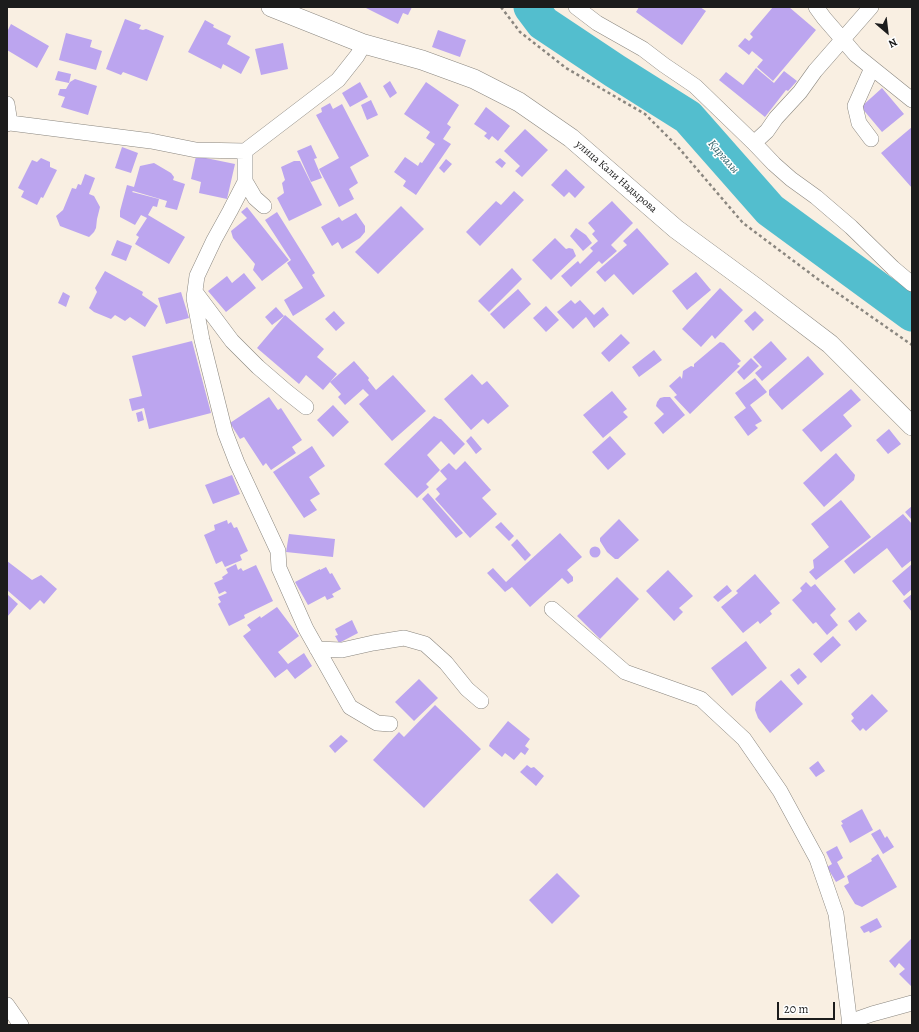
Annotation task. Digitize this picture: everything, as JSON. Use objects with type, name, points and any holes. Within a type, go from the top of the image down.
[{"type":"street","name":"улица Кали Надырова","points":[[271,7],[364,44],[422,60],[474,79],[518,102],[570,138],[676,229],[756,286],[830,344],[912,426]]},
{"type":"street","points":[[576,7],[596,23],[643,49],[664,66],[695,86],[774,164],[852,227],[893,268],[912,284]]},
{"type":"street","points":[[816,7],[856,54],[912,100]]},
{"type":"street","points":[[754,143],[766,131],[815,71],[871,7]]},
{"type":"street","points":[[7,104],[9,123],[151,141],[196,150],[245,151],[338,80],[357,56],[364,44]]},
{"type":"street","points":[[871,139],[859,123],[856,106],[872,68]]},
{"type":"street","points":[[245,151],[245,181],[197,276],[194,298],[202,340],[225,432],[237,463],[278,552],[279,568],[306,629],[317,649],[350,707],[377,723],[390,724]]},
{"type":"street","points":[[245,181],[255,198],[264,206]]},
{"type":"street","points":[[195,292],[232,341],[258,367],[306,407]]},
{"type":"street","points":[[552,609],[625,672],[701,699],[744,739],[780,791],[817,859],[836,914],[849,1024],[872,1014],[912,1003]]},
{"type":"street","points":[[317,649],[342,650],[404,638],[425,644],[446,663],[467,689],[480,701]]},
{"type":"street","points":[[7,1005],[21,1025]]},
{"type":"path","points":[[502,7],[520,32],[566,68],[646,114],[678,147],[743,224],[823,283],[912,345]]},
{"type":"building","points":[[364,7],[412,7],[408,15],[403,13],[398,24]]},
{"type":"building","points":[[639,7],[700,7],[706,11],[682,45],[636,12]]},
{"type":"building","points":[[773,7],[789,7],[816,30],[773,81],[757,67],[763,60],[752,51],[749,55],[738,46],[745,38],[749,41],[753,37],[750,34]]},
{"type":"building","points":[[125,19],[141,25],[139,29],[146,29],[164,36],[147,81],[123,72],[121,75],[106,69]]},
{"type":"building","points":[[205,20],[214,25],[213,27],[231,36],[227,44],[250,57],[241,74],[223,64],[221,69],[188,52]]},
{"type":"building","points":[[11,24],[49,46],[37,68],[7,50],[7,32]]},
{"type":"building","points":[[438,30],[466,40],[460,57],[432,47]]},
{"type":"building","points":[[66,33],[92,40],[90,47],[102,51],[96,70],[59,60]]},
{"type":"building","points":[[283,43],[288,69],[261,75],[255,49]]},
{"type":"building","points":[[756,68],[774,83],[784,71],[797,81],[788,91],[786,90],[765,117],[719,80],[726,72],[743,85]]},
{"type":"building","points":[[58,71],[71,74],[69,83],[55,80]]},
{"type":"building","points":[[75,79],[97,86],[88,115],[61,107],[65,97],[58,95],[60,89],[66,89],[70,82]]},
{"type":"building","points":[[390,81],[397,93],[390,98],[383,86]]},
{"type":"building","points":[[360,82],[368,97],[350,107],[342,93]]},
{"type":"building","points":[[426,82],[459,105],[447,124],[451,127],[443,139],[451,144],[416,195],[403,186],[406,181],[394,172],[405,157],[418,166],[420,162],[422,163],[435,144],[426,138],[430,132],[404,114]]},
{"type":"building","points":[[882,88],[904,114],[882,132],[861,107]]},
{"type":"building","points":[[371,100],[378,115],[367,120],[361,105]]},
{"type":"building","points":[[330,103],[333,109],[342,104],[369,156],[350,167],[358,183],[349,189],[354,199],[339,207],[319,169],[339,158],[316,115],[322,112],[321,108]]},
{"type":"building","points":[[486,107],[510,126],[498,141],[492,136],[489,140],[484,136],[487,133],[474,124]]},
{"type":"building","points":[[912,127],[912,188],[881,153]]},
{"type":"building","points":[[525,129],[548,150],[522,177],[515,171],[520,166],[504,151]]},
{"type":"building","points":[[311,145],[317,158],[314,159],[322,178],[311,182],[297,151]]},
{"type":"building","points":[[122,147],[138,153],[131,173],[115,168]]},
{"type":"building","points":[[196,156],[235,164],[227,199],[199,193],[201,182],[191,179]]},
{"type":"building","points":[[41,158],[50,162],[50,167],[57,170],[43,198],[41,197],[37,205],[21,197],[24,191],[18,188],[32,160],[37,162]]},
{"type":"building","points":[[500,158],[506,163],[502,168],[495,162]]},
{"type":"building","points":[[446,159],[452,164],[444,173],[439,168]]},
{"type":"building","points":[[294,161],[300,161],[322,205],[289,221],[277,198],[284,193],[282,183],[285,180],[281,167]]},
{"type":"building","points":[[154,163],[171,173],[174,177],[173,180],[185,184],[177,210],[165,207],[167,201],[133,191],[132,192],[159,199],[157,207],[153,206],[148,215],[185,237],[169,264],[135,244],[139,237],[136,235],[147,218],[141,215],[135,225],[120,217],[120,211],[127,185],[134,187],[140,166]]},
{"type":"building","points":[[566,169],[585,187],[575,198],[569,192],[564,197],[551,185]]},
{"type":"building","points":[[85,174],[95,178],[89,194],[94,196],[100,207],[96,228],[89,237],[60,226],[56,216],[63,210],[72,188],[76,189],[78,184],[81,185]]},
{"type":"building","points":[[514,191],[524,200],[480,246],[466,232],[496,201],[501,205]]},
{"type":"building","points":[[612,201],[633,223],[611,245],[617,251],[602,264],[599,261],[571,287],[561,276],[578,261],[580,264],[593,251],[590,248],[598,241],[592,234],[595,231],[588,223]]},
{"type":"building","points":[[401,206],[424,229],[378,274],[355,252]]},
{"type":"building","points":[[247,207],[289,260],[262,281],[253,270],[255,264],[233,238],[231,231],[247,218],[241,212]]},
{"type":"building","points":[[277,212],[315,273],[312,275],[325,296],[293,316],[284,300],[303,288],[287,263],[291,260],[265,220]]},
{"type":"building","points":[[356,213],[365,226],[365,232],[360,238],[342,249],[338,242],[332,246],[321,227],[339,217],[342,221]]},
{"type":"building","points":[[576,228],[586,235],[592,243],[583,251],[570,236]]},
{"type":"building","points":[[637,228],[669,264],[633,295],[614,274],[605,282],[596,272],[627,245],[623,241]]},
{"type":"building","points":[[555,238],[566,249],[573,249],[576,256],[551,280],[532,260]]},
{"type":"building","points":[[117,240],[132,246],[126,261],[111,255]]},
{"type":"building","points":[[512,268],[522,279],[489,312],[478,301]]},
{"type":"building","points":[[105,271],[143,292],[142,295],[158,306],[145,327],[130,317],[125,321],[115,315],[111,319],[94,312],[89,308],[97,292],[95,288]]},
{"type":"building","points":[[696,272],[711,290],[687,310],[672,291]]},
{"type":"building","points":[[244,273],[256,288],[226,312],[208,291],[227,276],[232,283]]},
{"type":"building","points":[[720,288],[743,310],[715,339],[712,335],[701,347],[682,329]]},
{"type":"building","points":[[518,289],[531,304],[504,329],[490,314]]},
{"type":"building","points":[[63,292],[70,296],[66,307],[58,303]]},
{"type":"building","points":[[181,292],[189,318],[166,324],[158,298]]},
{"type":"building","points":[[571,300],[575,304],[580,300],[594,315],[603,307],[609,315],[594,328],[586,317],[573,329],[557,312]]},
{"type":"building","points":[[546,306],[559,320],[546,332],[533,318]]},
{"type":"building","points":[[276,307],[284,316],[272,325],[265,317]]},
{"type":"building","points":[[334,311],[345,323],[336,331],[325,319]]},
{"type":"building","points":[[755,311],[764,320],[753,331],[744,321]]},
{"type":"building","points":[[285,315],[324,349],[317,357],[337,374],[323,390],[306,375],[299,384],[257,348]]},
{"type":"building","points":[[621,334],[630,343],[609,362],[601,353]]},
{"type":"building","points":[[192,341],[211,413],[149,429],[144,408],[132,411],[129,399],[142,396],[132,356]]},
{"type":"building","points":[[771,341],[787,359],[762,381],[755,373],[762,367],[753,357]]},
{"type":"building","points":[[720,342],[724,343],[741,361],[737,364],[740,366],[690,414],[674,397],[677,395],[669,386],[680,376],[682,379],[683,371],[691,366],[694,367],[694,364]]},
{"type":"building","points":[[654,350],[662,360],[639,377],[632,367]]},
{"type":"building","points":[[808,356],[824,374],[782,410],[769,395],[769,390]]},
{"type":"building","points":[[751,358],[759,366],[744,380],[737,372]]},
{"type":"building","points":[[354,361],[369,378],[368,380],[376,390],[393,375],[426,411],[392,441],[359,404],[369,395],[363,389],[345,405],[338,397],[341,394],[330,382]]},
{"type":"building","points":[[472,374],[482,385],[487,381],[509,406],[488,424],[483,419],[471,430],[444,399]]},
{"type":"building","points":[[755,378],[767,392],[750,405],[762,421],[755,425],[758,428],[748,436],[734,417],[746,408],[735,393]]},
{"type":"building","points":[[851,389],[861,400],[843,415],[852,426],[821,452],[802,430]]},
{"type":"building","points":[[612,391],[627,409],[623,412],[628,417],[603,438],[583,415]]},
{"type":"building","points":[[269,397],[278,410],[281,408],[302,440],[292,447],[296,453],[271,470],[266,463],[263,466],[244,437],[240,439],[230,423]]},
{"type":"building","points":[[670,397],[685,415],[663,434],[654,423],[664,414],[656,406],[660,398]]},
{"type":"building","points":[[333,405],[349,422],[333,437],[317,420]]},
{"type":"building","points":[[142,411],[144,420],[138,422],[136,413]]},
{"type":"building","points":[[434,416],[441,419],[465,444],[454,455],[441,441],[427,455],[440,470],[426,484],[429,487],[417,498],[384,464]]},
{"type":"building","points":[[889,429],[901,444],[888,454],[876,440]]},
{"type":"building","points":[[471,436],[482,449],[476,454],[466,441]]},
{"type":"building","points":[[610,436],[626,454],[608,470],[592,452]]},
{"type":"building","points":[[312,446],[325,466],[309,477],[320,494],[310,500],[317,510],[304,518],[273,472]]},
{"type":"building","points":[[836,453],[855,475],[854,480],[824,507],[803,483]]},
{"type":"building","points":[[465,461],[491,490],[482,498],[497,514],[470,538],[435,499],[440,494],[436,489],[447,479],[440,471],[449,463],[456,470]]},
{"type":"building","points":[[232,475],[240,494],[213,504],[205,485]]},
{"type":"building","points":[[428,493],[463,533],[456,538],[422,499]]},
{"type":"building","points":[[841,500],[871,537],[816,580],[809,572],[814,568],[813,560],[829,547],[811,524]]},
{"type":"building","points":[[912,506],[912,520],[905,512]]},
{"type":"building","points":[[903,514],[912,524],[912,560],[902,568],[887,548],[854,574],[844,561]]},
{"type":"building","points":[[619,519],[639,540],[618,559],[615,559],[607,552],[600,541],[600,538]]},
{"type":"building","points":[[227,520],[228,524],[231,522],[234,528],[237,527],[248,551],[240,555],[242,560],[225,567],[222,561],[216,564],[204,535],[215,530],[214,525]]},
{"type":"building","points":[[501,522],[514,536],[509,541],[495,527]]},
{"type":"building","points":[[560,533],[582,557],[567,570],[573,577],[573,581],[568,584],[562,578],[530,607],[512,587],[505,592],[487,573],[493,568],[506,582]]},
{"type":"building","points":[[289,534],[335,539],[333,557],[286,552]]},
{"type":"building","points":[[517,539],[531,555],[525,561],[511,545]]},
{"type":"building","points":[[593,547],[597,547],[599,548],[599,556],[593,557],[590,554],[590,550]]},
{"type":"building","points":[[7,561],[32,580],[41,575],[57,589],[44,604],[40,600],[30,610],[7,590]]},
{"type":"building","points":[[236,564],[238,570],[241,568],[243,571],[256,565],[273,601],[244,615],[245,618],[229,626],[218,604],[221,602],[218,597],[227,593],[225,591],[219,594],[214,583],[223,579],[222,577],[228,573],[226,569]]},
{"type":"building","points":[[912,564],[912,589],[904,596],[892,581]]},
{"type":"building","points":[[326,567],[330,574],[332,573],[341,589],[332,594],[334,597],[327,600],[325,596],[308,605],[295,582]]},
{"type":"building","points":[[668,570],[693,596],[679,608],[683,612],[674,621],[646,591]]},
{"type":"building","points":[[755,574],[780,603],[770,611],[772,614],[760,624],[758,621],[743,633],[721,607],[738,593],[736,591]]},
{"type":"building","points":[[617,577],[639,599],[600,639],[577,616]]},
{"type":"building","points":[[806,582],[811,587],[815,584],[836,609],[830,615],[838,625],[827,635],[816,622],[813,624],[792,600],[802,591],[800,588]]},
{"type":"building","points":[[727,585],[732,591],[718,602],[713,597]]},
{"type":"building","points":[[7,594],[18,604],[7,617]]},
{"type":"building","points":[[912,594],[912,612],[903,601]]},
{"type":"building","points":[[277,607],[299,636],[278,652],[288,664],[304,653],[312,666],[295,679],[287,669],[275,678],[243,636],[251,630],[247,625],[260,616],[261,618]]},
{"type":"building","points":[[859,612],[867,621],[856,631],[848,621]]},
{"type":"building","points":[[352,620],[358,633],[339,643],[335,636],[338,635],[335,629]]},
{"type":"building","points":[[833,636],[841,645],[821,663],[813,654]]},
{"type":"building","points":[[746,641],[767,668],[732,696],[711,668]]},
{"type":"building","points":[[799,668],[807,677],[798,685],[790,675]]},
{"type":"building","points":[[419,679],[438,698],[414,721],[395,702]]},
{"type":"building","points":[[781,680],[803,704],[770,733],[758,718],[755,710],[756,702]]},
{"type":"building","points":[[872,694],[888,711],[866,731],[863,728],[860,731],[851,721],[854,718],[851,714]]},
{"type":"building","points":[[435,705],[481,749],[424,808],[373,760],[399,732],[404,737]]},
{"type":"building","points":[[508,721],[530,739],[525,746],[529,749],[525,755],[521,752],[514,760],[505,753],[502,757],[489,746]]},
{"type":"building","points":[[341,735],[348,741],[335,753],[329,746]]},
{"type":"building","points":[[818,761],[825,771],[816,777],[809,768]]},
{"type":"building","points":[[527,765],[531,768],[534,767],[544,776],[536,786],[520,772]]},
{"type":"building","points":[[862,809],[873,830],[850,843],[841,825],[843,824],[841,821]]},
{"type":"building","points":[[880,829],[885,838],[887,836],[894,847],[883,854],[871,834]]},
{"type":"building","points":[[837,846],[843,858],[837,862],[845,877],[836,882],[827,867],[832,864],[826,852]]},
{"type":"building","points":[[878,854],[897,887],[862,907],[855,904],[844,886],[849,883],[847,876],[872,861],[871,859]]},
{"type":"building","points":[[557,873],[580,896],[552,924],[529,900]]},
{"type":"building","points":[[877,918],[882,927],[870,933],[869,931],[864,933],[860,927]]},
{"type":"building","points":[[912,938],[911,986],[899,974],[905,969],[899,963],[895,968],[889,961]]},
{"type":"waterway","name":"Қарғалы","points":[[531,7],[543,23],[688,117],[770,210],[912,314]]}]
